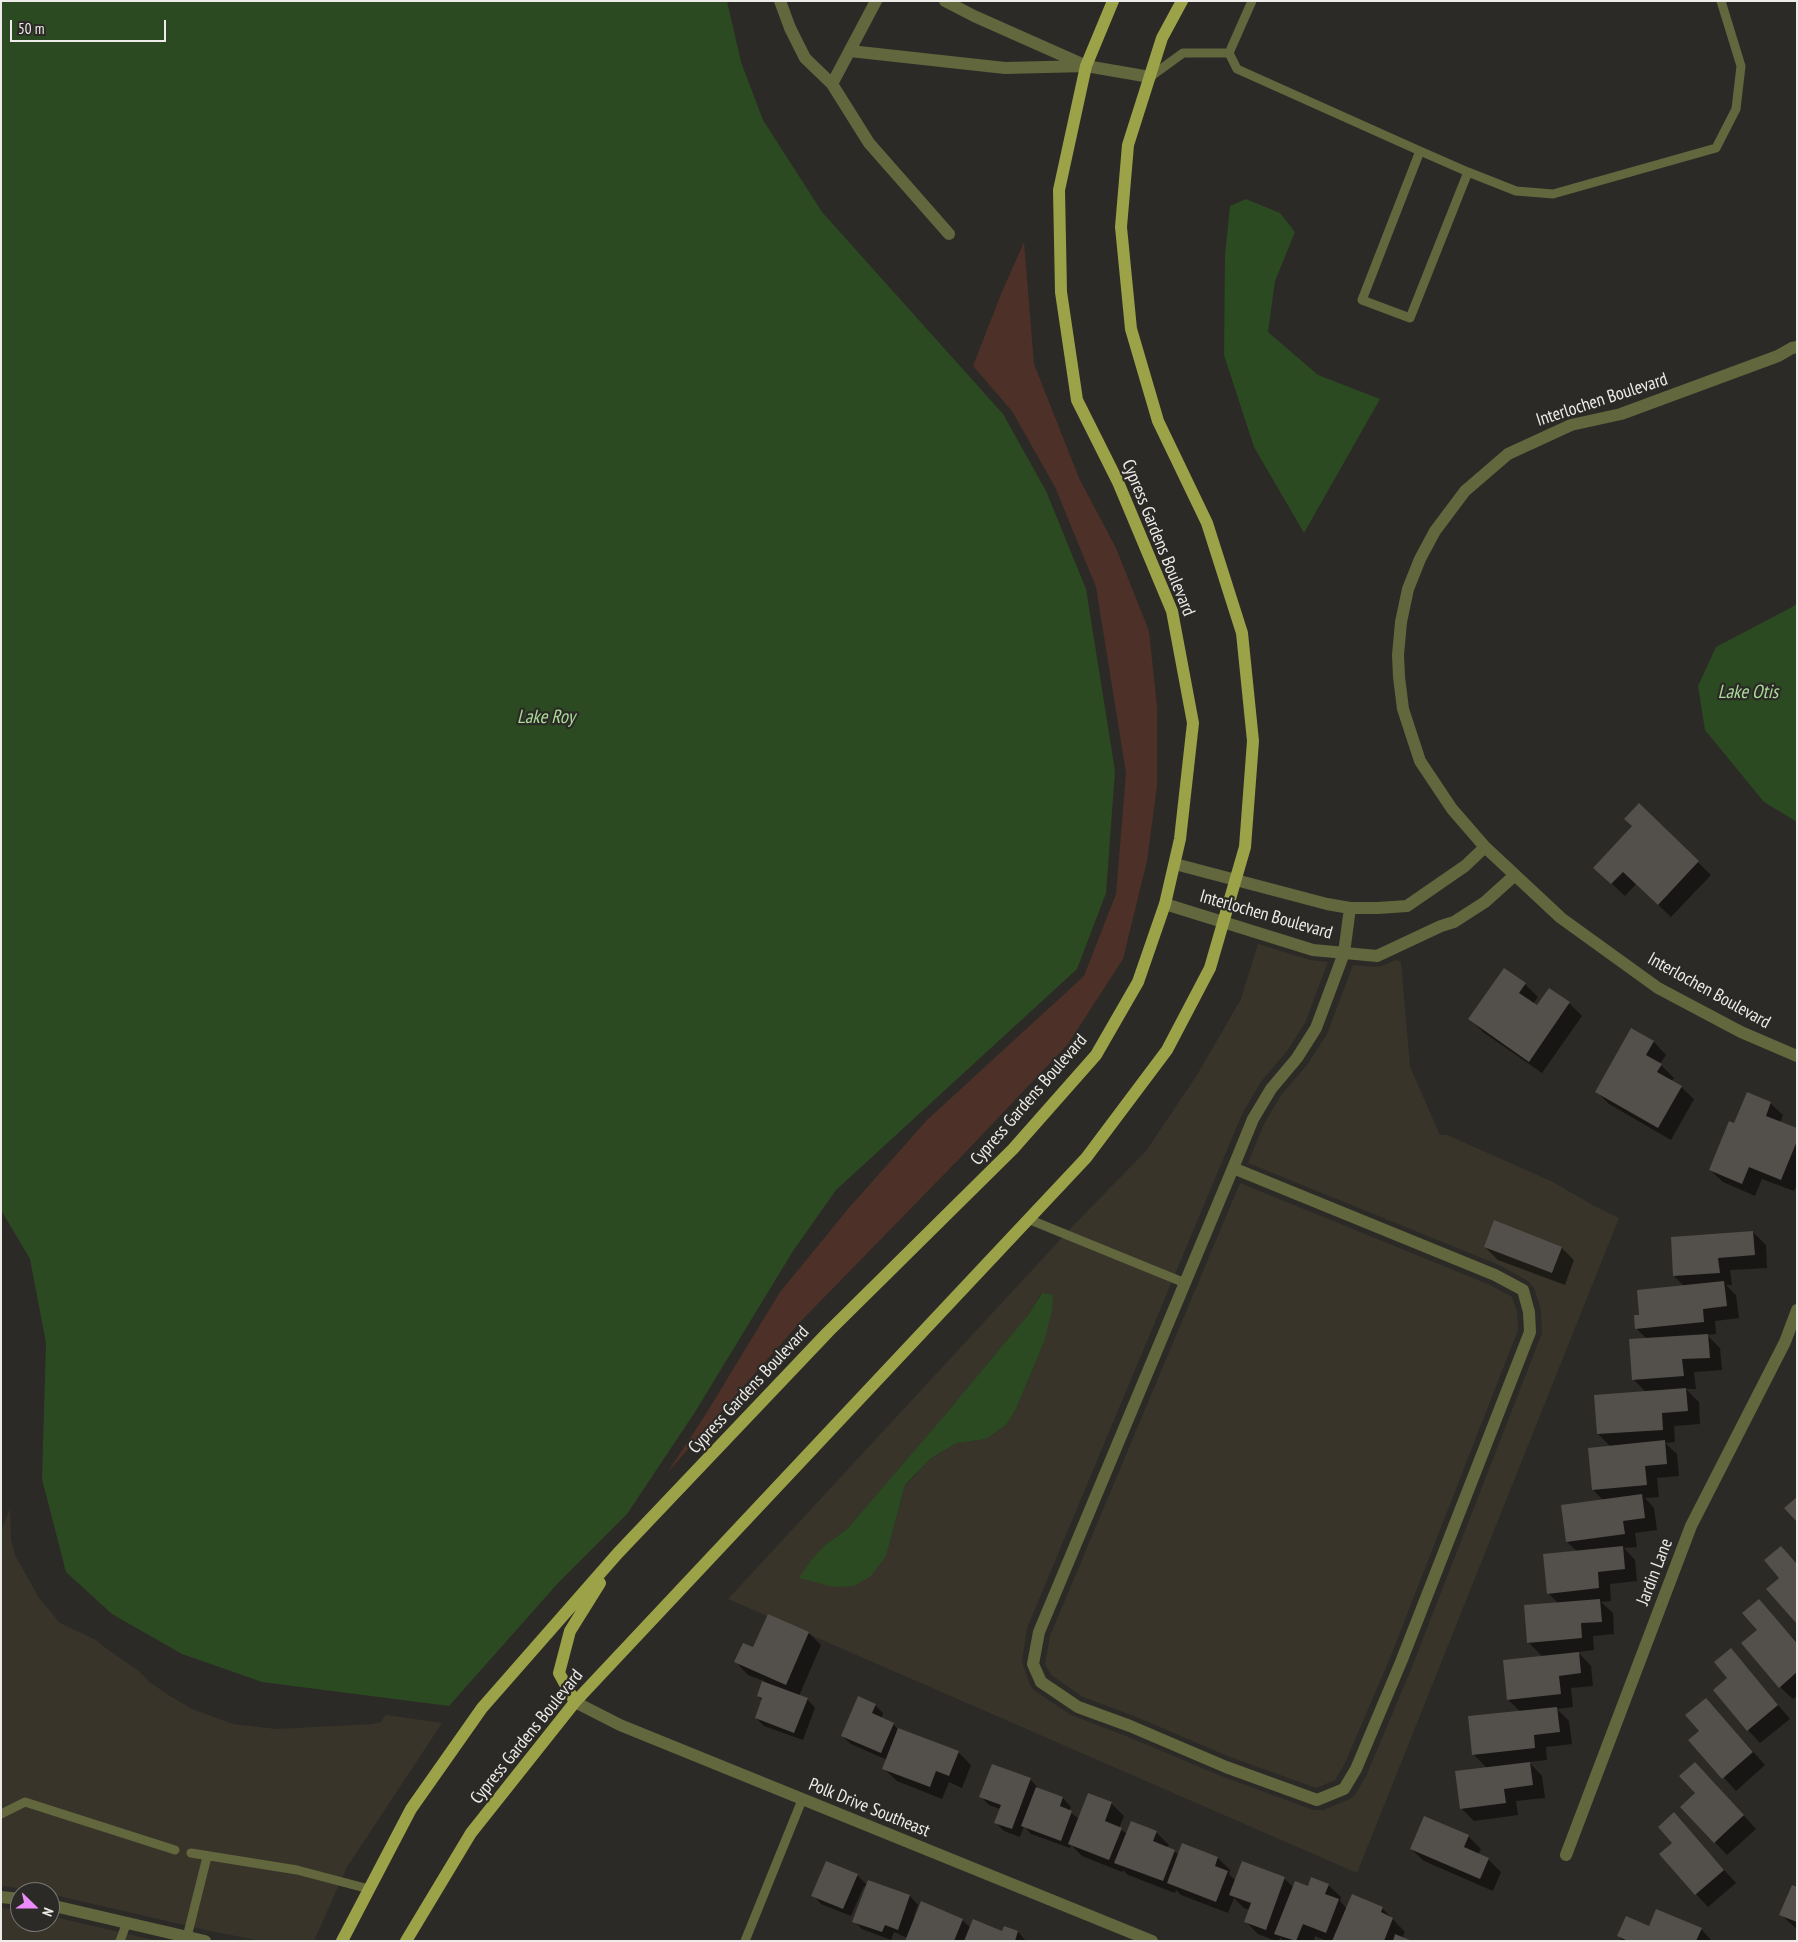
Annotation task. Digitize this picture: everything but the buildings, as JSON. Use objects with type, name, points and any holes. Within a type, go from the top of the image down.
[{"type":"main road","name":"Cypress Gardens Boulevard","points":[[342,1941],[411,1809],[482,1708],[618,1553],[828,1332],[1013,1149],[1096,1055],[1138,982],[1165,904],[1175,864],[1180,840],[1193,723],[1172,611],[1118,482],[1077,400],[1061,292],[1059,190],[1086,66],[1113,1]]},
{"type":"main road","name":"Cypress Gardens Boulevard","points":[[406,1941],[471,1833],[575,1702],[1086,1158],[1167,1050],[1210,968],[1245,847],[1253,741],[1242,633],[1206,523],[1158,422],[1131,329],[1121,227],[1128,145],[1162,38],[1182,1]]},
{"type":"main road","points":[[575,1702],[559,1672],[570,1631],[618,1553]]},
{"type":"street","points":[[780,1],[790,28],[805,58],[832,84],[869,143],[949,234]]},
{"type":"street","points":[[832,84],[876,1]]},
{"type":"street","points":[[946,1],[974,16],[1086,66]]},
{"type":"street","points":[[850,51],[1005,68],[1086,66],[1150,77]]},
{"type":"street","name":"Interlochen Boulevard","points":[[1797,347],[1778,356],[1622,414],[1571,425],[1528,443],[1508,454],[1465,490],[1435,530],[1420,559],[1411,582],[1401,622],[1399,677],[1403,709],[1420,761],[1452,808],[1485,847],[1561,918],[1658,988],[1741,1032],[1797,1056]]},
{"type":"street","name":"Interlochen Boulevard","points":[[1175,864],[1235,882],[1327,904],[1350,908],[1407,906],[1465,866],[1485,847]]},
{"type":"street","name":"Interlochen Boulevard","points":[[1165,904],[1313,950],[1377,956],[1441,926],[1454,922],[1485,902],[1515,875]]},
{"type":"street","points":[[1232,1168],[1495,1275],[1523,1290],[1529,1312],[1530,1332],[1401,1662],[1356,1769],[1344,1789],[1317,1800],[1226,1767],[1078,1706],[1041,1682],[1033,1664],[1039,1632],[1232,1168],[1253,1119],[1267,1096],[1297,1058],[1316,1028],[1344,953],[1350,908]]},
{"type":"street","name":"Jardin Lane","points":[[1566,1855],[1691,1526],[1785,1342],[1797,1310]]},
{"type":"street","name":"Polk Drive Southeast","points":[[575,1702],[620,1726],[1152,1941]]},
{"type":"street","points":[[60,1907],[206,1941]]},
{"type":"lane","points":[[1229,53],[1252,1]]},
{"type":"lane","points":[[1229,53],[1237,69],[1468,172],[1516,191],[1553,194],[1716,148],[1736,109],[1741,66],[1721,1]]},
{"type":"lane","points":[[1150,77],[1184,53],[1229,53]]},
{"type":"lane","points":[[1420,151],[1362,300],[1410,318],[1468,172]]},
{"type":"lane","points":[[1028,1219],[1185,1283]]},
{"type":"lane","points":[[745,1941],[802,1800]]},
{"type":"lane","points":[[1,1814],[25,1802],[175,1850]]},
{"type":"lane","points":[[191,1853],[298,1870],[369,1889]]},
{"type":"lane","points":[[187,1936],[208,1857]]},
{"type":"lane","points":[[120,1941],[127,1922]]},
{"type":"shaded area","points":[[1024,242],[1034,364],[1079,478],[1116,548],[1149,631],[1157,706],[1157,786],[1147,861],[1123,959],[1068,1044],[803,1319],[667,1473],[704,1417],[780,1292],[848,1209],[927,1120],[1084,976],[1116,894],[1126,773],[1096,587],[1055,487],[1012,411],[973,366]]},
{"type":"shaded area","points":[[1258,944],[1310,960],[1328,962],[1305,1023],[1287,1051],[1260,1083],[1242,1114],[1027,1628],[1022,1662],[1030,1685],[1035,1691],[1071,1715],[1221,1776],[1313,1810],[1323,1810],[1355,1795],[1367,1774],[1412,1667],[1542,1333],[1541,1310],[1534,1288],[1528,1281],[1499,1265],[1248,1163],[1264,1124],[1281,1095],[1307,1065],[1327,1034],[1353,965],[1376,967],[1395,960],[1401,962],[1410,1067],[1440,1135],[1447,1135],[1551,1181],[1619,1218],[1357,1873],[728,1599],[1071,1228],[1146,1151],[1197,1075],[1241,999]],"holes":[[[1041,1293],[1044,1342],[1016,1409],[1006,1425],[986,1439],[957,1443],[931,1458],[905,1486],[886,1555],[800,1578],[812,1559],[825,1545],[847,1529],[944,1416],[1028,1315]]]},
{"type":"shaded area","points":[[1240,1183],[1490,1285],[1512,1297],[1517,1312],[1518,1330],[1390,1658],[1345,1763],[1335,1780],[1316,1788],[1230,1757],[1134,1716],[1083,1697],[1051,1675],[1045,1664],[1050,1636]]},
{"type":"shaded area","points":[[10,1509],[11,1540],[15,1555],[39,1598],[60,1623],[96,1640],[139,1671],[148,1681],[192,1709],[233,1724],[276,1729],[373,1724],[381,1722],[386,1715],[442,1723],[347,1867],[314,1941],[262,1941],[60,1896],[60,1882],[10,1882],[10,1887],[1,1886],[1,1530]]},
{"type":"shaded area","points":[[1,1908],[10,1909],[10,1932],[60,1932],[60,1918],[158,1941],[1,1941]]},
{"type":"water","name":"Lake Roy","points":[[1,1],[727,1],[741,62],[763,120],[822,212],[1003,414],[1046,491],[1086,589],[1115,771],[1106,893],[1077,969],[836,1190],[793,1251],[695,1412],[627,1514],[558,1583],[449,1706],[262,1682],[182,1654],[112,1614],[66,1572],[42,1479],[46,1343],[30,1259],[1,1210]]},
{"type":"water","points":[[1246,199],[1280,213],[1295,232],[1275,281],[1268,332],[1318,375],[1380,399],[1304,533],[1254,447],[1224,355],[1225,255],[1230,206]]},
{"type":"water","name":"Lake Otis","points":[[1797,603],[1797,822],[1764,802],[1705,730],[1698,686],[1716,647]]},
{"type":"water","points":[[1042,1293],[1053,1295],[1052,1310],[1044,1342],[1016,1409],[1006,1425],[986,1439],[957,1443],[931,1458],[905,1485],[886,1556],[871,1576],[854,1586],[834,1587],[799,1578],[812,1559],[825,1545],[847,1529],[944,1416],[1028,1315]]}]
